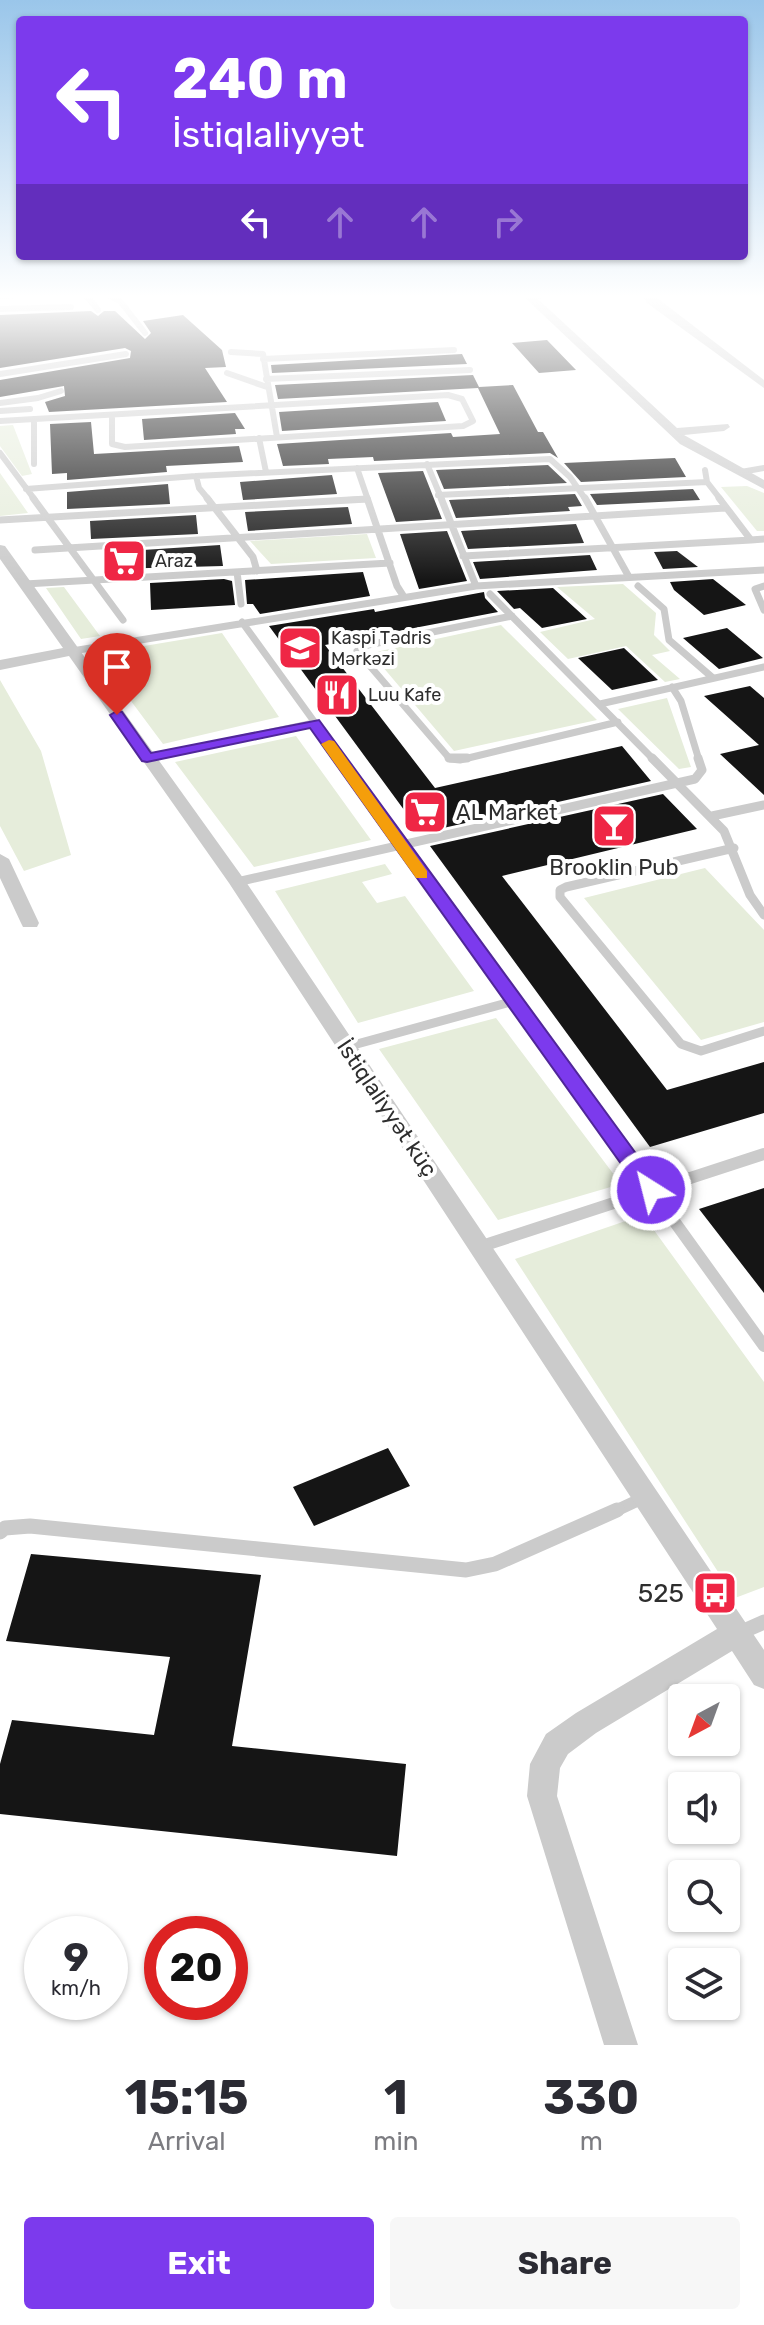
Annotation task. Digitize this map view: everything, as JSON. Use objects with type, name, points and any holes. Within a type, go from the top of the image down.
[{"type":"street","points":[[628,389],[691,446],[764,485]]},
{"type":"street","points":[[674,432],[724,427]]},
{"type":"street","name":"İstiqlaliyyət küç","points":[[0,549],[237,882],[764,1675]]},
{"type":"street","points":[[0,665],[72,651]]},
{"type":"street","points":[[0,859],[30,923]]},
{"type":"street","points":[[621,2045],[542,1796],[545,1764],[557,1744],[586,1723],[735,1634]]},
{"type":"lane","points":[[267,389],[277,437]]},
{"type":"lane","points":[[0,403],[38,398],[61,391]]},
{"type":"lane","points":[[0,421],[448,395],[462,399],[473,421],[463,426],[120,446],[112,444],[112,415]]},
{"type":"lane","points":[[0,411],[30,409]]},
{"type":"lane","points":[[34,419],[34,464]]},
{"type":"lane","points":[[259,438],[266,472]]},
{"type":"lane","points":[[0,453],[123,620]]},
{"type":"lane","points":[[26,489],[196,476],[550,459],[563,465],[629,577]]},
{"type":"lane","points":[[427,464],[476,586]]},
{"type":"lane","points":[[357,468],[404,597]]},
{"type":"lane","points":[[741,472],[764,468]]},
{"type":"lane","points":[[705,470],[707,482],[751,540]]},
{"type":"lane","points":[[196,476],[199,488],[253,557],[257,571]]},
{"type":"lane","points":[[438,495],[707,482]]},
{"type":"lane","points":[[0,520],[367,499]]},
{"type":"lane","points":[[35,550],[725,508]]},
{"type":"lane","points":[[463,556],[764,539]]},
{"type":"lane","points":[[25,584],[390,563]]},
{"type":"lane","points":[[72,651],[476,586],[764,570]]},
{"type":"lane","points":[[237,572],[241,604]]},
{"type":"lane","points":[[638,586],[668,614],[666,635],[669,640],[713,678]]},
{"type":"lane","points":[[764,586],[755,589],[754,594],[764,610]]},
{"type":"lane","points":[[490,594],[712,816],[734,848],[746,893],[764,915]]},
{"type":"lane","points":[[512,616],[368,645],[357,651],[450,759],[460,760],[618,722]]},
{"type":"lane","points":[[242,622],[399,844],[764,1346]]},
{"type":"lane","points":[[600,704],[764,667]]},
{"type":"lane","points":[[237,882],[695,779],[702,770],[681,701],[672,687]]},
{"type":"lane","points":[[147,758],[314,723]]},
{"type":"lane","points":[[712,816],[764,805]]},
{"type":"lane","points":[[734,848],[566,887],[560,890],[560,897],[681,1044],[701,1051],[764,1031]]},
{"type":"lane","points":[[346,1047],[514,1001]]},
{"type":"lane","points":[[479,1247],[763,1156]]},
{"type":"lane","points":[[0,1532],[30,1526],[466,1570],[495,1564],[645,1497]]},
{"type":"lane","points":[[735,1634],[764,1622]]},
{"type":"green space","points":[[13,425],[32,474],[22,476],[0,446],[0,426]]},
{"type":"green space","points":[[0,473],[28,513],[0,516]]},
{"type":"green space","points":[[747,486],[764,493],[764,531],[757,531],[721,487]]},
{"type":"green space","points":[[367,534],[376,558],[271,564],[250,541]]},
{"type":"green space","points":[[623,584],[656,613],[654,635],[670,651],[652,655],[680,679],[665,682],[626,646],[568,659],[540,632],[595,619],[557,587]]},
{"type":"green space","points":[[64,587],[100,636],[81,639],[46,588]]},
{"type":"green space","points":[[501,625],[597,720],[454,751],[371,653]]},
{"type":"green space","points":[[222,633],[279,717],[163,744],[96,654]]},
{"type":"green space","points":[[0,680],[41,751],[71,855],[24,871],[0,826]]},
{"type":"green space","points":[[667,698],[691,767],[679,769],[618,709]]},
{"type":"green space","points":[[296,736],[371,840],[254,867],[175,762]]},
{"type":"green space","points":[[385,864],[392,874],[362,882],[377,903],[405,896],[474,991],[358,1023],[275,891]]},
{"type":"green space","points":[[705,868],[764,930],[764,1022],[701,1040],[584,898]]},
{"type":"green space","points":[[496,1018],[621,1184],[498,1220],[379,1049]]},
{"type":"green space","points":[[643,1215],[764,1382],[764,1587],[735,1598],[515,1259]]},
{"type":"building","points":[[0,389],[44,389],[0,397]]},
{"type":"building","points":[[64,389],[219,389],[227,402],[49,412],[45,402],[65,396]]},
{"type":"building","points":[[276,389],[452,389],[278,399]]},
{"type":"building","points":[[479,389],[515,389],[538,432],[543,432],[558,458],[550,453],[374,461],[373,457],[328,459],[329,464],[283,466],[277,444],[451,433],[453,437],[500,434]]},
{"type":"building","points":[[438,402],[446,421],[282,431],[279,412]]},
{"type":"building","points":[[235,413],[245,429],[235,429],[236,434],[144,440],[142,419]]},
{"type":"building","points":[[91,422],[94,454],[239,446],[243,462],[166,466],[167,472],[67,480],[67,473],[52,474],[50,424]]},
{"type":"building","points":[[675,458],[686,477],[581,482],[564,463]]},
{"type":"building","points":[[548,465],[567,483],[444,489],[436,470]]},
{"type":"building","points":[[423,471],[442,519],[396,522],[378,473]]},
{"type":"building","points":[[332,475],[337,494],[243,500],[240,482]]},
{"type":"building","points":[[168,484],[170,504],[67,509],[67,492]]},
{"type":"building","points":[[693,489],[700,500],[597,505],[590,494]]},
{"type":"building","points":[[575,494],[582,506],[568,507],[570,511],[456,518],[449,500]]},
{"type":"building","points":[[348,507],[352,524],[248,531],[245,512]]},
{"type":"building","points":[[196,515],[198,534],[91,539],[90,521]]},
{"type":"building","points":[[576,524],[584,543],[468,549],[461,531]]},
{"type":"building","points":[[447,531],[467,581],[419,589],[400,534]]},
{"type":"building","points":[[220,545],[223,566],[112,569],[112,552]]},
{"type":"building","points":[[677,551],[698,567],[663,569],[654,552]]},
{"type":"building","points":[[590,555],[597,570],[480,579],[473,562]]},
{"type":"building","points":[[363,572],[370,596],[260,614],[253,604],[247,604],[245,580]]},
{"type":"building","points":[[713,579],[746,605],[704,615],[674,590],[670,582]]},
{"type":"building","points":[[232,581],[235,605],[151,610],[150,583]]},
{"type":"building","points":[[553,588],[587,619],[542,628],[520,608],[514,609],[497,591]]},
{"type":"building","points":[[484,592],[485,598],[498,612],[325,645],[435,788],[622,746],[651,781],[421,833],[269,626],[374,609],[375,612]]},
{"type":"building","points":[[727,628],[763,658],[719,669],[683,638]]},
{"type":"building","points":[[624,648],[658,680],[612,690],[578,658]]},
{"type":"building","points":[[750,686],[764,698],[764,795],[720,754],[759,745],[704,696]]},
{"type":"building","points":[[663,794],[697,829],[502,876],[667,1090],[764,1062],[764,1113],[650,1147],[430,846]]},
{"type":"building","points":[[764,1188],[764,1293],[699,1209]]},
{"type":"building","points":[[388,1448],[410,1486],[314,1526],[293,1487]]},
{"type":"building","points":[[31,1554],[261,1575],[232,1746],[406,1764],[397,1856],[0,1814],[0,1764],[12,1720],[154,1735],[170,1657],[6,1641]]},
{"type":"slow traffic","points":[[329,744],[421,874]]},
{"type":"place","name":"Araz","points":[[124,561]]},
{"type":"place","name":"Kaspi Tədris Mərkəzi","points":[[300,648]]},
{"type":"place","name":"Luu Kafe","points":[[337,695]]},
{"type":"place","name":"AL Market","points":[[425,812]]},
{"type":"place","name":"Brooklin Pub","points":[[614,826]]},
{"type":"place","name":"525","points":[[715,1593]]},
{"type":"route","points":[[117,715],[147,758],[314,723],[651,1190]]}]
